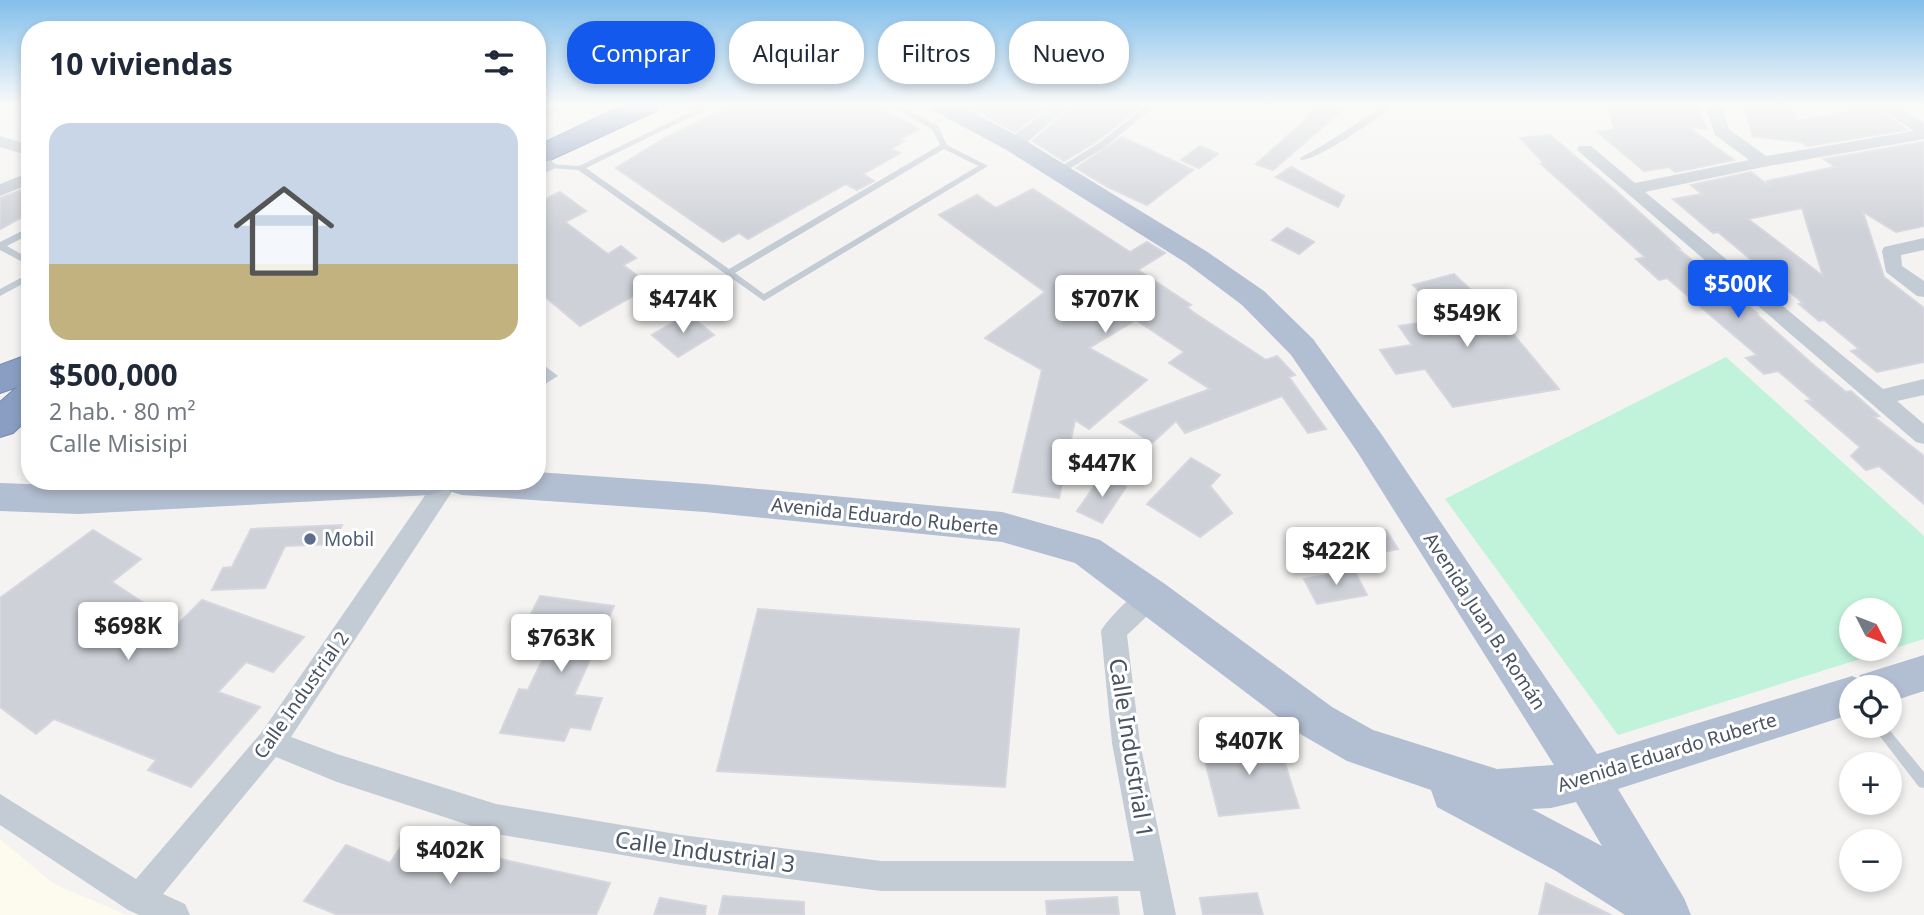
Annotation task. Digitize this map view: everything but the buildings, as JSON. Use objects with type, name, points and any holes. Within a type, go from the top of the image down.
[{"type":"highway","points":[[546,160],[568,148]]},
{"type":"highway","points":[[0,408],[18,380]]},
{"type":"highway","points":[[0,423],[18,380]]},
{"type":"main road","name":"Avenida Juan B. Román","points":[[1020,148],[1196,257],[1252,298],[1302,347],[1370,444],[1587,778],[1667,914]]},
{"type":"main road","name":"Avenida Eduardo Ruberte","points":[[546,487],[705,498],[1002,527],[1087,551],[1317,721],[1362,747],[1497,790],[1551,787],[1587,778],[1839,699]]},
{"type":"main road","points":[[0,496],[79,500],[264,490]]},
{"type":"main road","points":[[1902,680],[1924,673]]},
{"type":"main road","points":[[1362,747],[1572,855],[1667,914]]},
{"type":"street","points":[[1744,148],[1763,162]]},
{"type":"street","points":[[1633,189],[1840,148]]},
{"type":"street","points":[[1585,150],[1924,436]]},
{"type":"street","points":[[0,191],[21,181]]},
{"type":"street","points":[[1924,244],[1891,251],[1893,268],[1924,291]]},
{"type":"street","points":[[1879,398],[1924,387]]},
{"type":"street","name":"Calle Industrial 2","points":[[139,899],[271,742],[442,490]]},
{"type":"street","name":"Calle Industrial 1","points":[[1151,596],[1114,631],[1126,743],[1160,915]]},
{"type":"street","name":"Calle Industrial 3","points":[[271,742],[337,768],[496,819],[682,850],[881,876],[1152,876]]},
{"type":"street","points":[[0,808],[139,899],[174,915]]},
{"type":"lane","points":[[580,168],[622,148]]},
{"type":"lane","points":[[728,272],[941,148]]},
{"type":"lane","points":[[546,164],[580,168],[765,298],[984,166],[947,148]]},
{"type":"lane","points":[[1058,172],[1097,148]]},
{"type":"lane","points":[[1304,158],[1325,148]]},
{"type":"lane","points":[[0,246],[21,235]]},
{"type":"lane","points":[[0,246],[21,258]]},
{"type":"lane","points":[[0,293],[21,281]]},
{"type":"lane","points":[[1888,738],[1924,782]]},
{"type":"shaded area","points":[[0,839],[54,884],[126,915],[0,915]]},
{"type":"green space","points":[[1726,357],[1924,536],[1924,639],[1902,646],[1902,598],[1839,598],[1839,662],[1851,662],[1618,735],[1445,499]]},
{"type":"place","name":"Mobil","points":[[310,539]]}]
